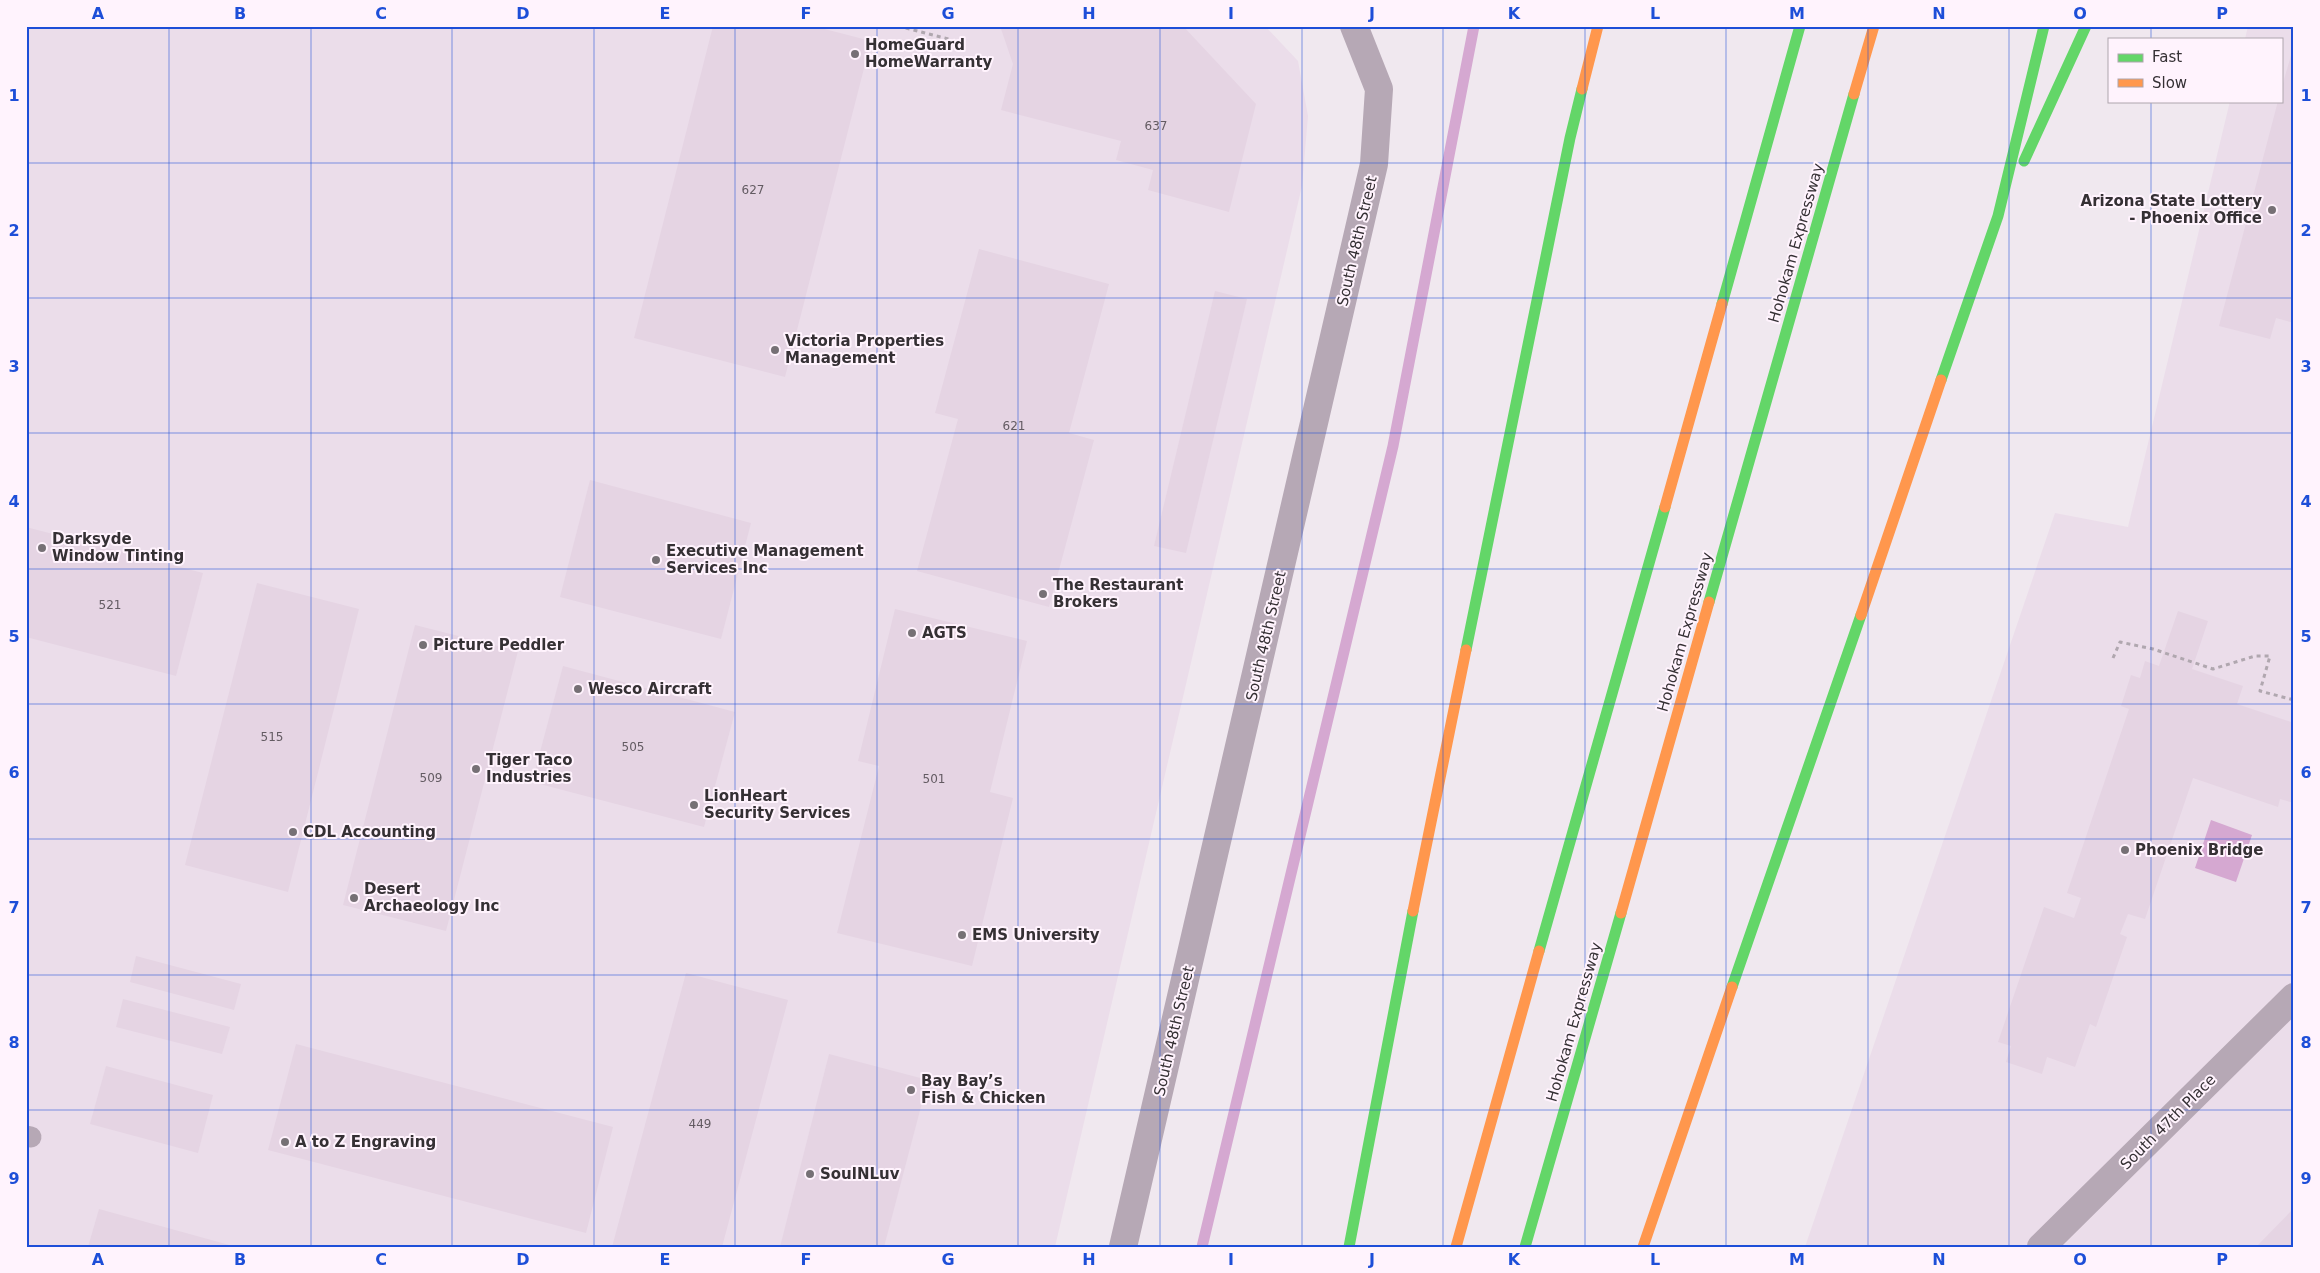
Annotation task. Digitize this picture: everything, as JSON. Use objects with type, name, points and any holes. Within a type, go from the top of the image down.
[{"type":"highway","points":[[1349,1247],[1399,982],[1570,138],[1598,26]]},
{"type":"highway","points":[[1456,1247],[1800,26]]},
{"type":"highway","name":"Hohokam Expressway","points":[[1525,1247],[1874,26]]},
{"type":"highway","points":[[1643,1247],[1998,216],[2044,26]]},
{"type":"highway","points":[[1998,216],[2086,26]]},
{"type":"highway","points":[[1570,138],[1576,64]]},
{"type":"street","name":"South 48th Street","points":[[1123,1247],[1374,164],[1379,89],[1354,26]]},
{"type":"street","name":"South 47th Place","points":[[2041,1247],[2294,997]]},
{"type":"path","points":[[898,26],[952,40]]},
{"type":"path","points":[[2113,658],[2120,642],[2153,649],[2213,669],[2255,656],[2270,656],[2260,691],[2294,700]]},
{"type":"shaded area","points":[[26,26],[1265,26],[1298,61],[1308,116],[1302,186],[1055,1247],[26,1247]]},
{"type":"shaded area","points":[[2248,26],[2294,26],[2294,1247],[1805,1247],[2055,513],[2128,527],[2230,102],[2282,102],[2282,38],[2245,38]]},
{"type":"shaded area","points":[[2211,820],[2252,835],[2236,882],[2195,868]]},
{"type":"building","points":[[713,26],[813,26],[871,41],[785,377],[634,338]]},
{"type":"building","points":[[1000,26],[1183,26],[1256,104],[1229,212],[1148,190],[1153,170],[1116,160],[1121,141],[1001,110],[1013,64]]},
{"type":"building","name":"Arizona State Lottery - Phoenix Office","points":[[2294,45],[2294,323],[2276,318],[2270,339],[2219,326],[2278,102],[2282,102],[2282,87]]},
{"type":"building","points":[[979,249],[1109,284],[1069,433],[1094,440],[1049,607],[917,571],[958,419],[935,413]]},
{"type":"building","points":[[1215,291],[1247,299],[1186,553],[1154,546]]},
{"type":"building","name":"Executive Management Services Inc","points":[[590,480],[751,523],[721,639],[560,597]]},
{"type":"building","points":[[26,527],[203,573],[176,676],[26,637]]},
{"type":"building","points":[[257,583],[359,609],[288,892],[185,865]]},
{"type":"building","points":[[895,609],[1027,641],[990,792],[1013,798],[972,966],[837,933],[879,766],[858,761]]},
{"type":"building","name":"Phoenix Bridge","points":[[2178,611],[2208,621],[2192,669],[2243,686],[2237,704],[2294,723],[2294,803],[2280,799],[2278,807],[2193,778],[2145,919],[2128,914],[2120,934],[2127,937],[2096,1027],[2090,1024],[2075,1067],[2047,1057],[2042,1074],[2006,1062],[2011,1046],[1998,1042],[2044,907],[2074,918],[2081,898],[2067,893],[2129,709],[2121,706],[2131,675],[2140,678],[2145,661],[2159,666]]},
{"type":"building","points":[[415,625],[518,651],[446,931],[343,905]]},
{"type":"building","points":[[563,666],[735,712],[704,827],[532,782]]},
{"type":"building","points":[[136,956],[241,984],[234,1010],[130,982]]},
{"type":"building","points":[[686,973],[788,1000],[722,1247],[612,1247]]},
{"type":"building","points":[[123,999],[230,1027],[222,1054],[116,1027]]},
{"type":"building","points":[[296,1044],[613,1127],[586,1233],[268,1150]]},
{"type":"building","points":[[829,1054],[928,1080],[884,1247],[780,1247]]},
{"type":"building","points":[[106,1066],[213,1095],[198,1153],[90,1124]]},
{"type":"building","points":[[2294,1208],[2294,1247],[2256,1247]]},
{"type":"building","points":[[99,1209],[233,1246],[233,1247],[88,1247]]},
{"type":"waterway","points":[[1202,1247],[1393,446],[1474,26]]},
{"type":"traffic: fast","points":[[1722,304],[1800,26]]},
{"type":"traffic: fast","points":[[1941,380],[1998,216],[2044,26]]},
{"type":"traffic: fast","points":[[2024,161],[2086,26]]},
{"type":"traffic: fast","points":[[1466,650],[1570,138],[1582,89]]},
{"type":"traffic: fast","points":[[1709,602],[1854,94]]},
{"type":"traffic: fast","points":[[1539,951],[1665,507]]},
{"type":"traffic: fast","points":[[1732,987],[1861,615]]},
{"type":"traffic: fast","points":[[1349,1247],[1413,911]]},
{"type":"traffic: fast","points":[[1525,1247],[1621,913]]},
{"type":"traffic: slow","points":[[1582,89],[1598,26]]},
{"type":"traffic: slow","points":[[1854,94],[1874,26]]},
{"type":"traffic: slow","points":[[1665,507],[1722,304]]},
{"type":"traffic: slow","points":[[1861,615],[1941,380]]},
{"type":"traffic: slow","points":[[1621,913],[1709,602]]},
{"type":"traffic: slow","points":[[1413,911],[1466,650]]},
{"type":"traffic: slow","points":[[1456,1247],[1539,951]]},
{"type":"traffic: slow","points":[[1643,1247],[1732,987]]},
{"type":"place","name":"HomeGuard HomeWarranty","points":[[855,54]]},
{"type":"place","name":"Arizona State Lottery - Phoenix Office","points":[[2272,210]]},
{"type":"place","name":"Victoria Properties Management","points":[[775,350]]},
{"type":"place","name":"Darksyde Window Tinting","points":[[42,548]]},
{"type":"place","name":"Executive Management Services Inc","points":[[656,560]]},
{"type":"place","name":"The Restaurant Brokers","points":[[1043,594]]},
{"type":"place","name":"AGTS","points":[[912,633]]},
{"type":"place","name":"Picture Peddler","points":[[423,645]]},
{"type":"place","name":"Wesco Aircraft","points":[[578,689]]},
{"type":"place","name":"Tiger Taco Industries","points":[[476,769]]},
{"type":"place","name":"LionHeart Security Services","points":[[694,805]]},
{"type":"place","name":"CDL Accounting","points":[[293,832]]},
{"type":"place","name":"Phoenix Bridge","points":[[2125,850]]},
{"type":"place","name":"Desert Archaeology Inc","points":[[354,898]]},
{"type":"place","name":"EMS University","points":[[962,935]]},
{"type":"place","name":"Bay Bay’s Fish & Chicken","points":[[911,1090]]},
{"type":"place","name":"A to Z Engraving","points":[[285,1142]]},
{"type":"place","name":"SoulNLuv","points":[[810,1174]]}]
